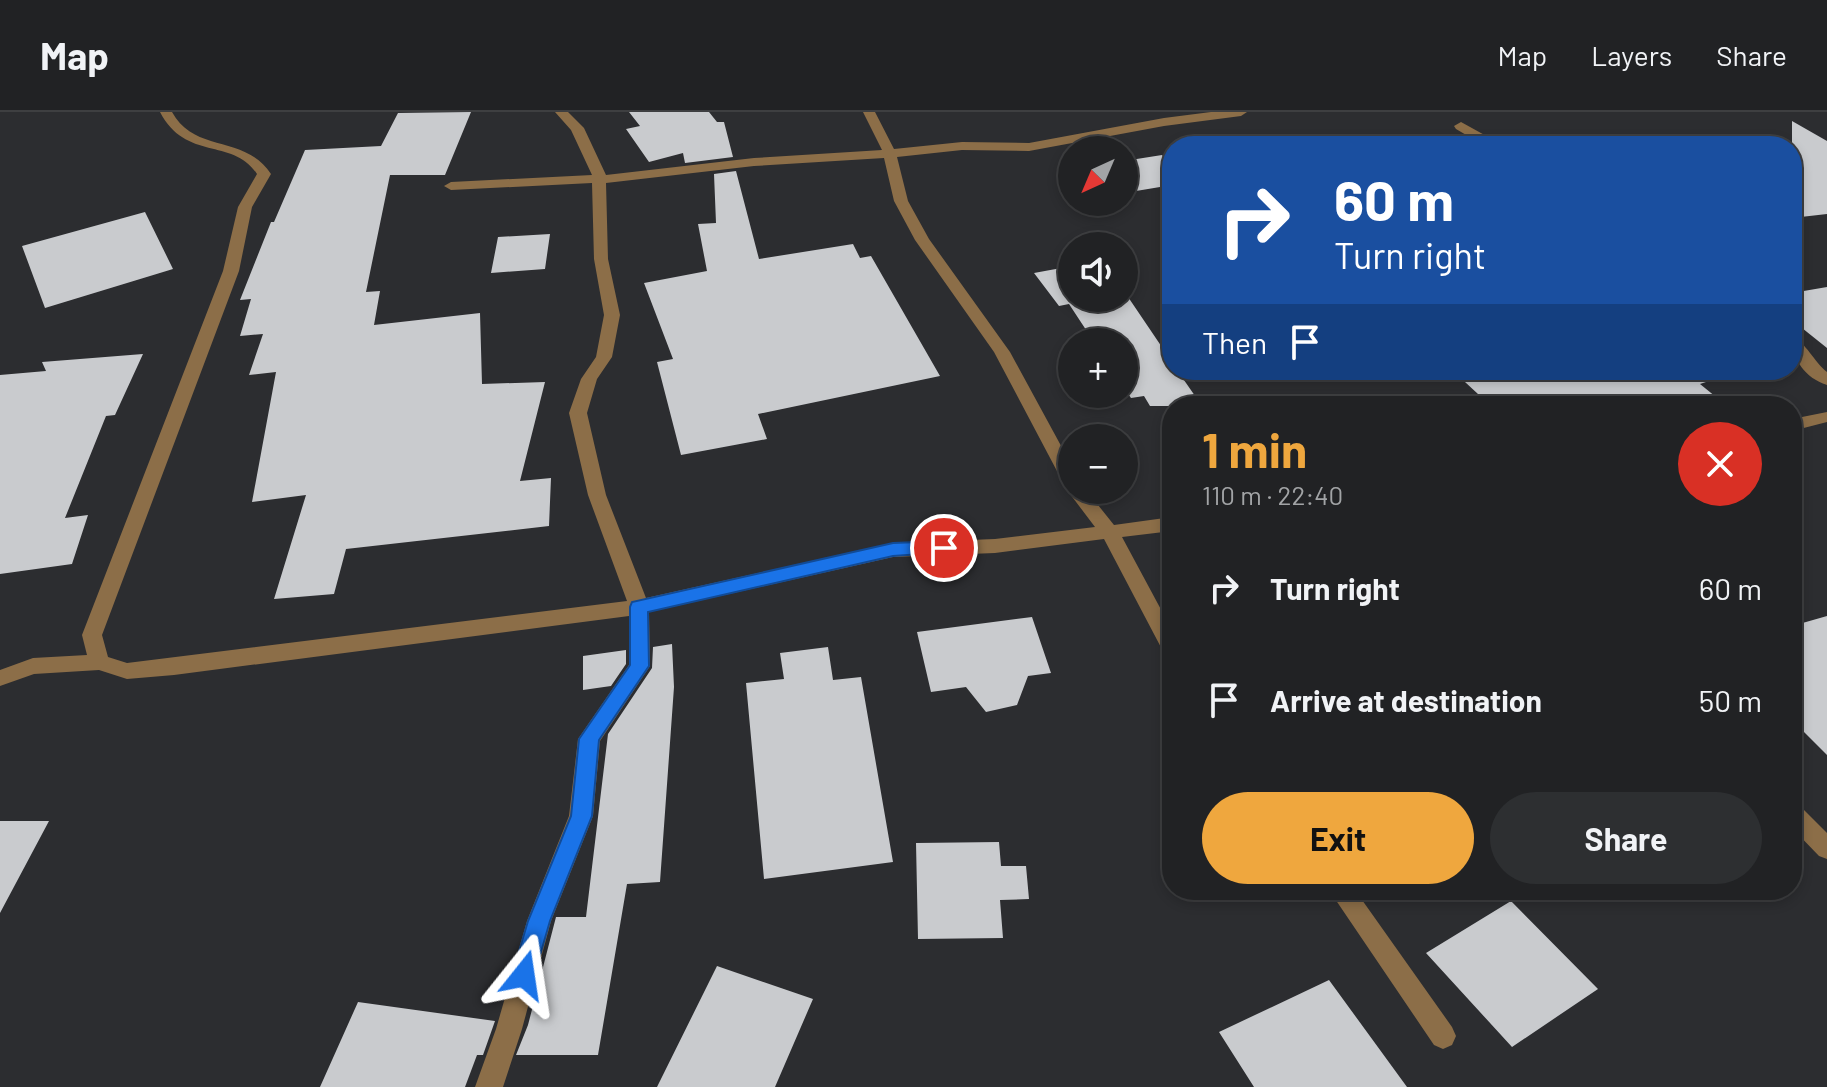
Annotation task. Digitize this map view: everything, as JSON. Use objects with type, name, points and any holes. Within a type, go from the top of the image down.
[{"type":"street","points":[[99,662],[92,635],[231,271],[245,207],[264,174],[251,158],[199,144],[169,120],[166,112]]},
{"type":"street","points":[[489,1087],[509,1029],[539,921],[581,816],[589,739],[640,666],[639,607],[597,495],[578,413],[589,379],[604,357],[612,315],[601,259],[600,178],[577,128],[561,112]]},
{"type":"street","points":[[869,112],[890,154],[901,201],[922,240],[1002,352],[1058,457]]},
{"type":"street","points":[[451,186],[600,178],[962,146],[1029,147],[1164,122],[1241,112]]},
{"type":"street","points":[[1461,126],[1478,136]]},
{"type":"street","points":[[1802,356],[1810,367],[1827,380]]},
{"type":"street","points":[[1802,423],[1827,417]]},
{"type":"street","points":[[1087,504],[1110,532],[1162,630]]},
{"type":"street","points":[[0,678],[33,666],[99,662],[127,671],[174,667],[639,607],[893,550],[995,546],[1162,525]]},
{"type":"street","points":[[1802,823],[1827,849]]},
{"type":"street","points":[[1348,900],[1443,1036]]},
{"type":"building","points":[[471,112],[445,175],[390,175],[366,292],[380,291],[374,325],[480,313],[482,384],[545,382],[520,481],[551,478],[549,526],[346,549],[334,594],[274,599],[306,495],[252,502],[276,372],[249,375],[263,334],[240,336],[251,299],[240,300],[271,222],[274,222],[305,150],[381,146],[398,113]]},
{"type":"building","points":[[629,112],[709,112],[717,122],[724,122],[733,157],[685,163],[683,153],[649,162],[626,129],[640,126]]},
{"type":"building","points":[[1792,121],[1827,141],[1827,214],[1802,217],[1802,136],[1792,136]]},
{"type":"building","points":[[1162,155],[1162,187],[1138,191],[1138,159]]},
{"type":"building","points":[[736,171],[759,259],[853,244],[860,258],[871,256],[940,376],[758,414],[767,439],[681,455],[657,362],[673,359],[644,283],[707,271],[698,224],[716,223],[714,174]]},
{"type":"building","points":[[145,212],[173,269],[45,308],[22,246]]},
{"type":"building","points":[[550,234],[545,269],[491,273],[498,237]]},
{"type":"building","points":[[1058,269],[1058,305],[1034,273]]},
{"type":"building","points":[[1827,287],[1827,348],[1802,328],[1802,291]]},
{"type":"building","points":[[1074,312],[1138,312],[1162,347],[1162,380],[1184,380],[1195,396],[1162,396],[1162,406],[1150,406],[1144,396],[1138,397],[1138,328],[1085,328]]},
{"type":"building","points":[[143,354],[115,415],[106,416],[65,518],[88,515],[72,564],[0,574],[0,375],[46,371],[42,362]]},
{"type":"building","points":[[1463,380],[1709,380],[1700,384],[1715,396],[1480,396]]},
{"type":"building","points":[[1827,616],[1827,755],[1802,730],[1802,623]]},
{"type":"building","points":[[1032,617],[1051,673],[1028,676],[1017,705],[986,712],[966,687],[931,692],[917,632]]},
{"type":"building","points":[[672,644],[674,687],[660,882],[627,884],[598,1055],[516,1055],[528,1025],[556,917],[586,917],[608,734],[652,668],[653,647]]},
{"type":"building","points":[[828,647],[833,680],[861,677],[893,862],[764,879],[746,683],[784,679],[780,653]]},
{"type":"building","points":[[626,650],[626,664],[611,686],[583,690],[583,656]]},
{"type":"building","points":[[0,821],[49,821],[0,913]]},
{"type":"building","points":[[999,842],[1001,866],[1026,866],[1029,899],[1000,900],[1003,938],[918,939],[916,843]]},
{"type":"building","points":[[1511,901],[1598,989],[1512,1047],[1426,953]]},
{"type":"building","points":[[717,966],[813,999],[775,1087],[657,1087]]},
{"type":"building","points":[[1329,980],[1407,1087],[1254,1087],[1219,1032]]},
{"type":"building","points":[[358,1002],[495,1021],[483,1055],[477,1055],[465,1087],[320,1087]]},
{"type":"route","points":[[524,975],[539,921],[581,816],[589,739],[640,666],[639,607],[893,550],[944,548]]}]
